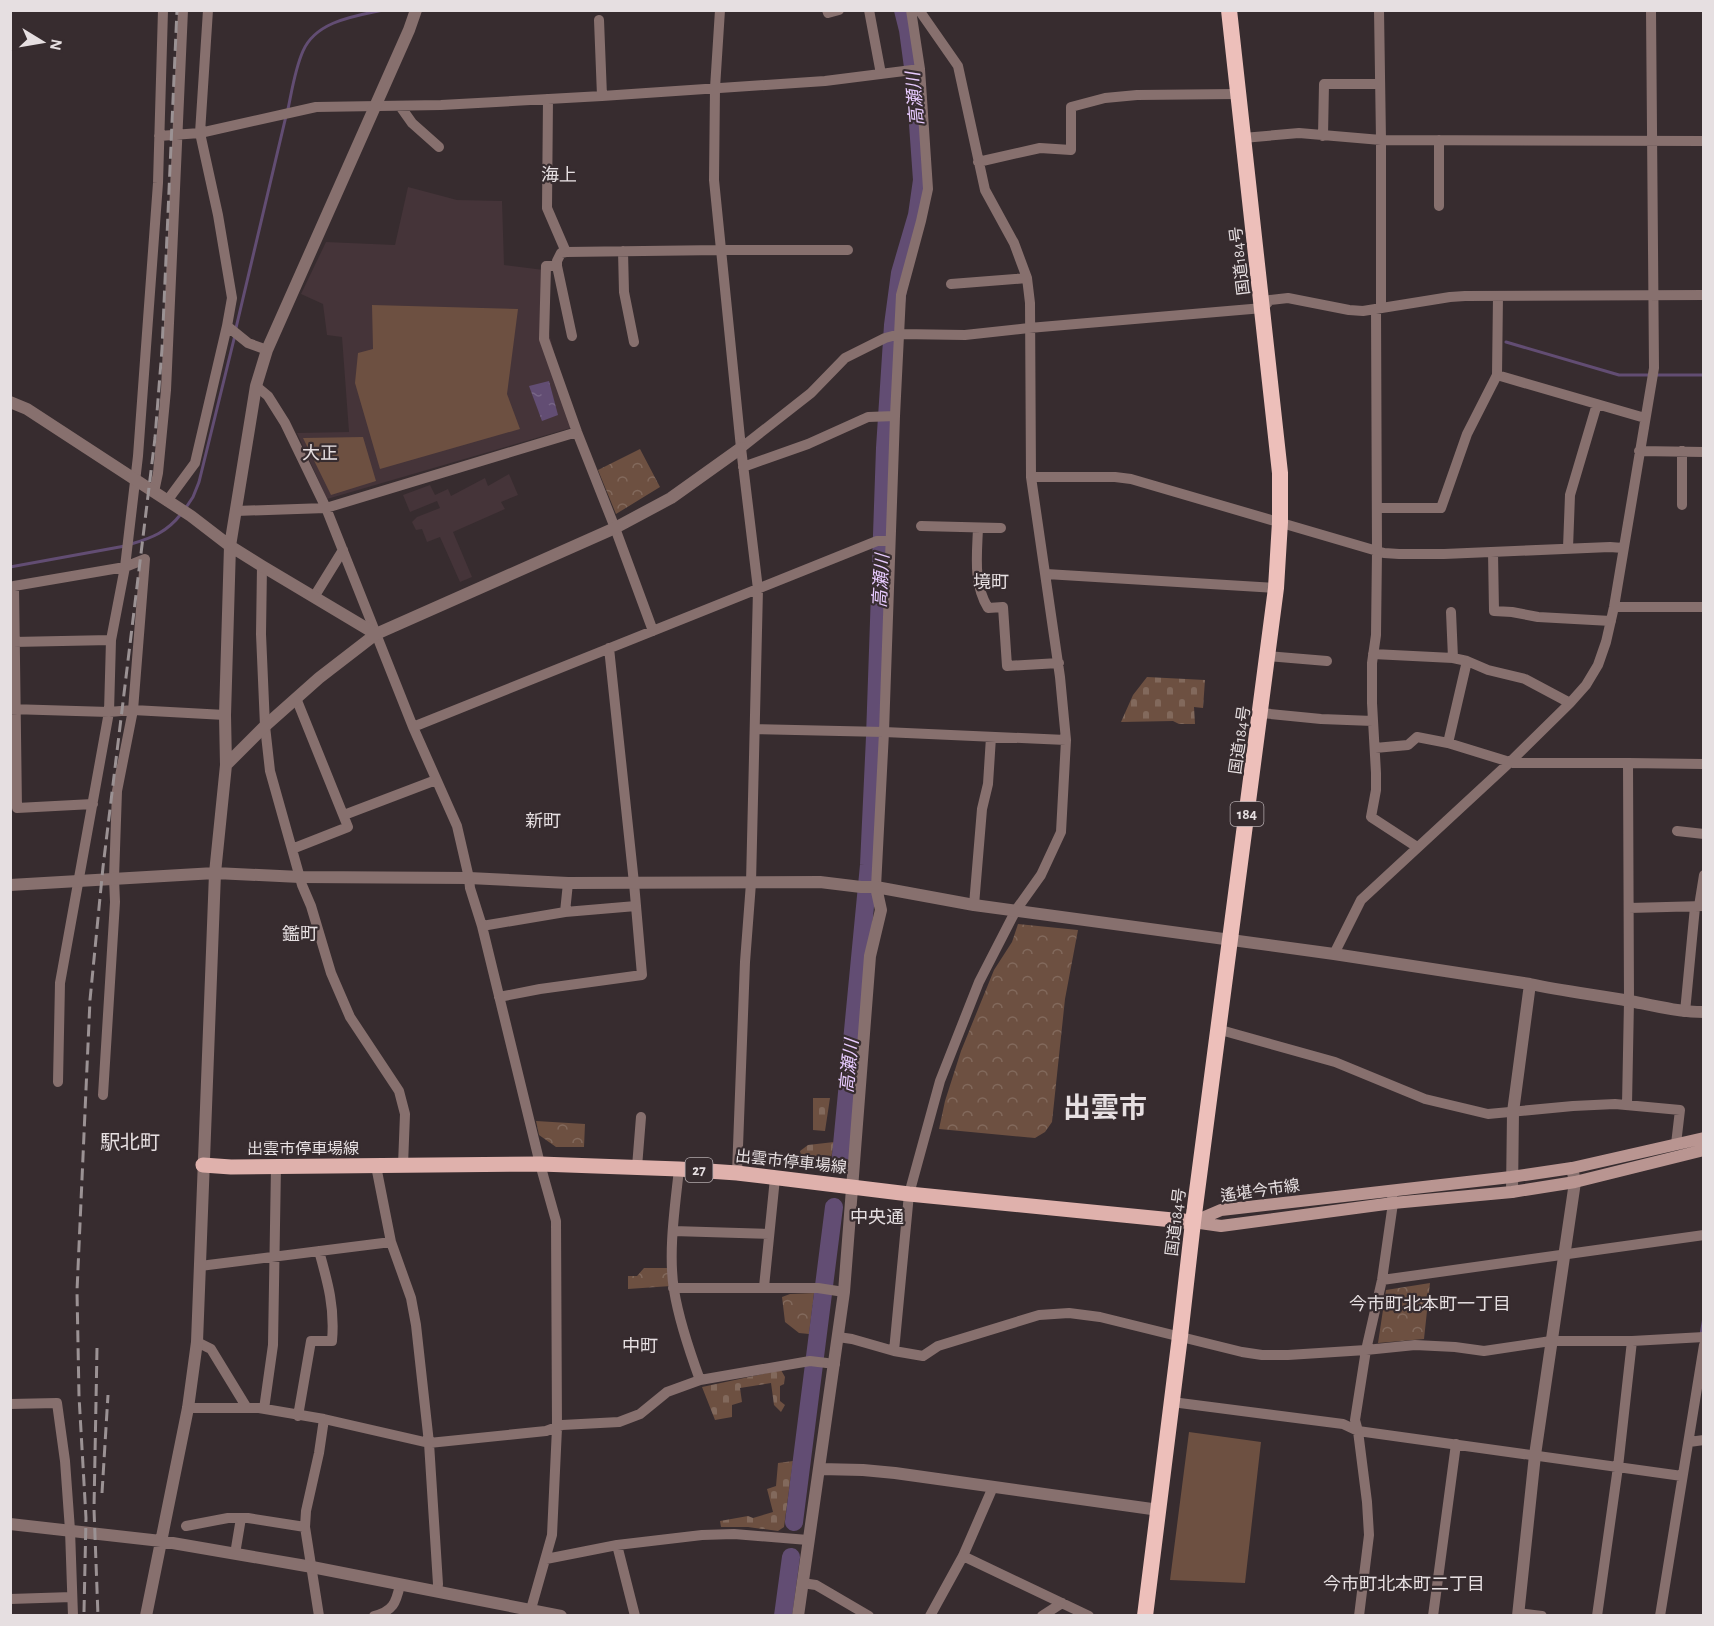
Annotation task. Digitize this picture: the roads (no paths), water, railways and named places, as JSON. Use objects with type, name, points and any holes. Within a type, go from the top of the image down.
[{"type":"highway","name":"国道184号","points":[[1145,1616],[1192,1222],[1261,713],[1276,588],[1280,522],[1280,473],[1229,10]]},
{"type":"main road","name":"遙堪今市線","points":[[1192,1222],[1221,1210],[1512,1177],[1572,1168],[1704,1138]]},
{"type":"main road","name":"遙堪今市線","points":[[1192,1222],[1221,1226],[1393,1203],[1512,1192],[1575,1182],[1704,1150]]},
{"type":"main road","name":"出雲市停車場線","points":[[203,1165],[540,1164],[679,1169],[737,1173],[909,1194],[1192,1222]]},
{"type":"street","points":[[58,1082],[60,983],[109,712],[111,640],[126,562],[138,456],[150,299],[163,10]]},
{"type":"street","points":[[154,492],[166,390],[183,10]]},
{"type":"street","points":[[168,502],[195,463],[232,298],[218,215],[200,133],[208,10]]},
{"type":"street","points":[[146,1616],[188,1408],[197,1341],[215,873],[226,765],[225,715],[230,546],[256,386],[267,350],[416,10]]},
{"type":"street","points":[[720,10],[715,88],[714,180],[743,467],[758,589],[751,883],[737,1173]]},
{"type":"street","points":[[827,10],[828,13],[839,10]]},
{"type":"street","points":[[869,10],[881,74]]},
{"type":"street","points":[[798,1616],[844,1292],[870,956],[881,910],[876,887],[901,295],[928,189],[920,69],[911,10]]},
{"type":"street","points":[[894,1351],[909,1194],[940,1081],[979,982],[1016,910],[1041,875],[1060,832],[1066,740],[1059,663],[1031,477],[1030,303],[1027,278],[1014,243],[985,190],[958,66],[919,10]]},
{"type":"street","points":[[1379,10],[1381,140],[1376,635],[1373,654],[1376,790],[1371,817],[1417,847]]},
{"type":"street","points":[[1334,954],[1361,900],[1509,763],[1570,703],[1586,685],[1598,665],[1606,642],[1614,608],[1654,368],[1651,10]]},
{"type":"street","points":[[599,20],[602,96]]},
{"type":"street","points":[[159,136],[200,133],[316,107],[400,106],[602,96],[825,81],[920,69]]},
{"type":"street","points":[[1323,136],[1324,84],[1380,84]]},
{"type":"street","points":[[978,162],[1040,148],[1071,150],[1071,107],[1105,98],[1137,95],[1238,94]]},
{"type":"street","points":[[548,99],[547,208],[566,252]]},
{"type":"street","points":[[400,106],[412,123],[439,147]]},
{"type":"street","points":[[1243,138],[1299,134],[1381,140],[1704,141]]},
{"type":"street","points":[[1439,140],[1440,206]]},
{"type":"street","points":[[572,336],[557,266],[561,253],[848,250]]},
{"type":"street","points":[[623,251],[624,292],[634,342]]},
{"type":"street","points":[[557,266],[546,266],[544,339],[653,631]]},
{"type":"street","points":[[951,284],[1027,278]]},
{"type":"street","points":[[226,765],[296,698],[376,634],[615,528],[671,498],[741,448],[811,393],[845,358],[885,338],[900,334],[965,335],[1029,327],[1263,308],[1269,300],[1288,298],[1363,311],[1450,297],[1704,295]]},
{"type":"street","points":[[1377,508],[1441,508],[1467,434],[1497,375],[1498,296]]},
{"type":"street","points":[[226,326],[248,343],[267,350]]},
{"type":"street","points":[[1497,375],[1645,418]]},
{"type":"street","points":[[256,386],[268,396],[285,423],[326,508],[413,727],[457,826],[470,888],[482,926],[556,1221],[557,1428],[552,1535],[529,1612]]},
{"type":"street","points":[[10,402],[27,410],[191,516],[261,566],[376,634]]},
{"type":"street","points":[[1568,548],[1570,495],[1597,404]]},
{"type":"street","points":[[743,467],[808,444],[868,417],[895,416]]},
{"type":"street","points":[[236,511],[326,508],[577,432]]},
{"type":"street","points":[[1639,451],[1704,452]]},
{"type":"street","points":[[1682,452],[1682,505]]},
{"type":"street","points":[[1031,477],[1131,479],[1377,551],[1399,554],[1610,546],[1623,548]]},
{"type":"street","points":[[921,526],[1001,528]]},
{"type":"street","points":[[978,528],[976,570],[988,608],[1003,607],[1007,666],[1059,663]]},
{"type":"street","points":[[413,727],[877,541],[890,541]]},
{"type":"street","points":[[314,597],[343,550]]},
{"type":"street","points":[[1493,552],[1494,611],[1538,617],[1611,621]]},
{"type":"street","points":[[93,804],[17,808],[13,709],[14,586],[145,559],[133,710],[117,791],[115,902],[103,1095]]},
{"type":"street","points":[[261,566],[265,726],[270,771],[300,877],[331,973],[350,1017],[399,1091],[405,1114],[403,1165]]},
{"type":"street","points":[[1046,574],[1276,588]]},
{"type":"street","points":[[1614,608],[1704,607]]},
{"type":"street","points":[[1450,612],[1453,658]]},
{"type":"street","points":[[13,642],[111,640]]},
{"type":"street","points":[[500,997],[642,975],[609,648]]},
{"type":"street","points":[[1373,654],[1467,660],[1488,670],[1525,679],[1570,703]]},
{"type":"street","points":[[1268,656],[1327,661]]},
{"type":"street","points":[[1448,743],[1467,660]]},
{"type":"street","points":[[292,849],[348,827],[296,698]]},
{"type":"street","points":[[13,709],[109,712],[133,710],[225,715]]},
{"type":"street","points":[[1261,713],[1373,721]]},
{"type":"street","points":[[755,729],[1066,740]]},
{"type":"street","points":[[974,905],[991,737]]},
{"type":"street","points":[[1375,747],[1408,745],[1417,737],[1448,743],[1509,763],[1704,764]]},
{"type":"street","points":[[1628,763],[1628,1105]]},
{"type":"street","points":[[344,815],[436,780]]},
{"type":"street","points":[[1677,831],[1704,834]]},
{"type":"street","points":[[10,885],[215,873],[300,877],[469,878],[568,884],[820,882],[876,887],[974,905],[1334,954],[1530,984],[1685,1012],[1704,1012]]},
{"type":"street","points":[[1685,1012],[1704,875]]},
{"type":"street","points":[[565,912],[568,884]]},
{"type":"street","points":[[482,926],[565,912],[636,906]]},
{"type":"street","points":[[1629,908],[1699,906]]},
{"type":"street","points":[[1512,1192],[1513,1112],[1530,984]]},
{"type":"street","points":[[1217,1029],[1335,1062],[1425,1098],[1488,1114],[1615,1104],[1680,1110],[1676,1144]]},
{"type":"street","points":[[637,1167],[641,1117]]},
{"type":"street","points":[[264,1409],[273,1345],[276,1166]]},
{"type":"street","points":[[376,1166],[391,1242],[411,1298],[416,1325],[429,1443],[437,1592]]},
{"type":"street","points":[[1542,1616],[1518,1614],[1535,1455],[1575,1182],[1572,1168]]},
{"type":"street","points":[[679,1169],[673,1231],[673,1288],[681,1325],[700,1380]]},
{"type":"street","points":[[764,1287],[775,1178]]},
{"type":"street","points":[[1359,1616],[1369,1535],[1367,1502],[1355,1420],[1366,1350],[1382,1280],[1393,1203],[1391,1190]]},
{"type":"street","points":[[673,1231],[770,1234]]},
{"type":"street","points":[[1382,1280],[1704,1235]]},
{"type":"street","points":[[200,1266],[391,1242]]},
{"type":"street","points":[[298,1416],[311,1341],[332,1341],[334,1321],[331,1293],[319,1251]]},
{"type":"street","points":[[673,1288],[818,1288],[844,1292]]},
{"type":"street","points":[[838,1337],[923,1356],[938,1346],[1039,1315],[1069,1313],[1100,1317],[1262,1355],[1415,1345],[1484,1351],[1551,1341],[1632,1341],[1704,1337]]},
{"type":"street","points":[[197,1341],[211,1349],[247,1408]]},
{"type":"street","points":[[1597,1616],[1618,1467],[1632,1341]]},
{"type":"street","points":[[1660,1616],[1704,1344]]},
{"type":"street","points":[[188,1408],[264,1409],[324,1419],[429,1443],[546,1431],[562,1425],[619,1422],[640,1414],[667,1392],[700,1380],[810,1360],[835,1364]]},
{"type":"street","points":[[1172,1402],[1343,1424],[1358,1431],[1682,1476]]},
{"type":"street","points":[[10,1404],[57,1403],[65,1461],[73,1616]]},
{"type":"street","points":[[320,1616],[305,1527],[324,1419]]},
{"type":"street","points":[[1689,1442],[1704,1440]]},
{"type":"street","points":[[1433,1616],[1456,1444]]},
{"type":"street","points":[[820,1469],[895,1473],[1159,1510]]},
{"type":"street","points":[[930,1616],[963,1556],[993,1487]]},
{"type":"street","points":[[186,1526],[228,1518],[241,1518],[305,1527]]},
{"type":"street","points":[[235,1554],[241,1518]]},
{"type":"street","points":[[10,1524],[160,1541],[312,1567],[529,1612],[561,1616]]},
{"type":"street","points":[[546,1559],[617,1545],[702,1535],[734,1534],[808,1540]]},
{"type":"street","points":[[617,1545],[635,1616]]},
{"type":"street","points":[[963,1556],[1089,1616]]},
{"type":"street","points":[[802,1583],[816,1585],[869,1616]]},
{"type":"street","points":[[374,1616],[384,1613],[393,1606],[400,1585]]},
{"type":"street","points":[[10,1599],[72,1597]]},
{"type":"street","points":[[1042,1616],[1062,1603]]},
{"type":"water","points":[[549,381],[558,415],[542,421],[529,386]]},
{"type":"waterway","points":[[288,109],[298,65],[309,41],[327,26],[383,10]]},
{"type":"waterway","name":"高瀬川","points":[[841,1155],[869,865],[885,448],[893,325],[900,273],[917,215],[922,180],[915,82],[903,10]]},
{"type":"waterway","points":[[236,328],[286,116]]},
{"type":"waterway","points":[[185,509],[199,482],[235,335]]},
{"type":"waterway","points":[[1506,342],[1619,375],[1650,375]]},
{"type":"waterway","points":[[1657,375],[1704,375]]},
{"type":"waterway","points":[[131,544],[159,534],[181,514]]},
{"type":"waterway","points":[[10,567],[125,546]]},
{"type":"waterway","name":"高瀬川","points":[[794,1522],[834,1207]]},
{"type":"waterway","points":[[1701,1335],[1704,1317]]},
{"type":"waterway","name":"高瀬川","points":[[783,1616],[791,1557]]},
{"type":"railway","points":[[84,1612],[86,1518],[79,1396],[77,1291],[90,1000],[103,867],[155,438],[162,349],[177,10]]},
{"type":"railway","points":[[97,1348],[94,1509],[98,1616]]},
{"type":"railway","points":[[102,1493],[108,1395]]},
{"type":"district","name":"海上","points":[[559,175]]},
{"type":"district","name":"大正","points":[[320,453]]},
{"type":"district","name":"境町","points":[[991,582]]},
{"type":"district","name":"新町","points":[[543,821]]},
{"type":"district","name":"鑑町","points":[[300,934]]},
{"type":"district","name":"出雲市","points":[[1105,1107]]},
{"type":"district","name":"駅北町","points":[[130,1142]]},
{"type":"district","name":"中央通","points":[[877,1217]]},
{"type":"district","name":"今市町北本町一丁目","points":[[1430,1304]]},
{"type":"district","name":"中町","points":[[640,1346]]},
{"type":"district","name":"今市町北本町二丁目","points":[[1404,1584]]}]
